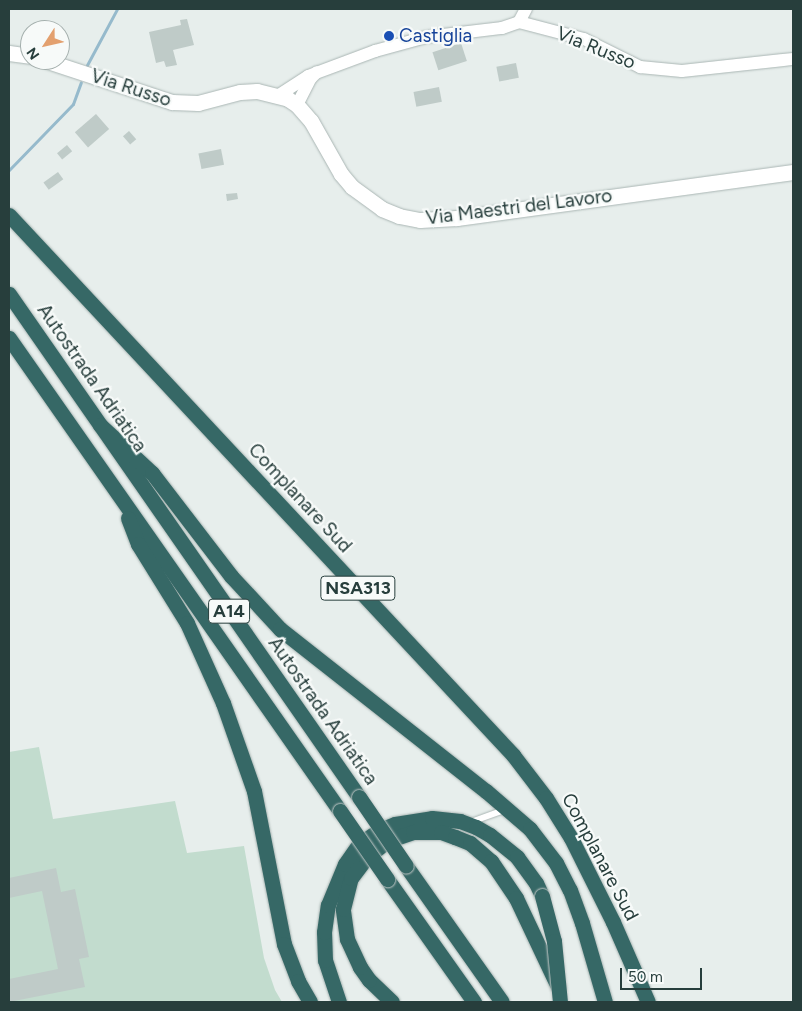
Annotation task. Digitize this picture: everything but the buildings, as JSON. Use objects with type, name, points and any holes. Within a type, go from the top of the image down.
[{"type":"highway","name":"Complanare Sud","points":[[9,215],[513,755],[546,798],[571,838],[613,922],[648,1002]]},
{"type":"highway","name":"Autostrada Adriatica","points":[[9,294],[502,1002]]},
{"type":"highway","name":"A14","points":[[9,338],[474,1002]]},
{"type":"highway","points":[[100,425],[152,473],[231,576],[280,628],[507,808],[541,842],[567,883],[577,906],[605,1002]]},
{"type":"highway","points":[[122,500],[138,544],[187,623],[224,703],[254,791],[284,944],[298,982],[310,1002]]},
{"type":"highway","points":[[339,1002],[325,960],[324,932],[333,888],[352,853],[367,838],[395,824],[432,818],[468,824],[490,835],[517,857],[536,883],[542,896],[554,941],[560,1002]]},
{"type":"highway","points":[[392,1002],[369,980],[353,953],[344,925],[343,909],[346,892],[358,868],[376,847],[400,836],[427,831],[441,832],[470,843],[500,872],[516,898],[565,1002]]},
{"type":"street","points":[[279,95],[298,81],[316,72],[409,41],[446,34],[502,28],[519,22],[526,9]]},
{"type":"street","name":"Via Russo","points":[[519,22],[584,39],[640,67],[682,71],[793,59]]},
{"type":"street","name":"Via Russo","points":[[70,69],[172,102],[198,103],[247,91],[279,95],[298,104]]},
{"type":"street","points":[[298,104],[310,78],[316,72]]},
{"type":"street","name":"Via Maestri del Lavoro","points":[[298,104],[315,126],[341,174],[352,187],[382,208],[399,216],[420,220],[457,218],[793,172]]},
{"type":"lane","points":[[468,824],[507,808]]},
{"type":"green space","points":[[39,747],[53,819],[175,801],[187,853],[244,846],[264,958],[275,990],[282,1002],[9,1002],[9,752]]},
{"type":"waterway","points":[[87,65],[117,9]]},
{"type":"waterway","points":[[9,170],[73,104],[81,82]]},
{"type":"place","name":"Castiglia","points":[[389,36]]}]
